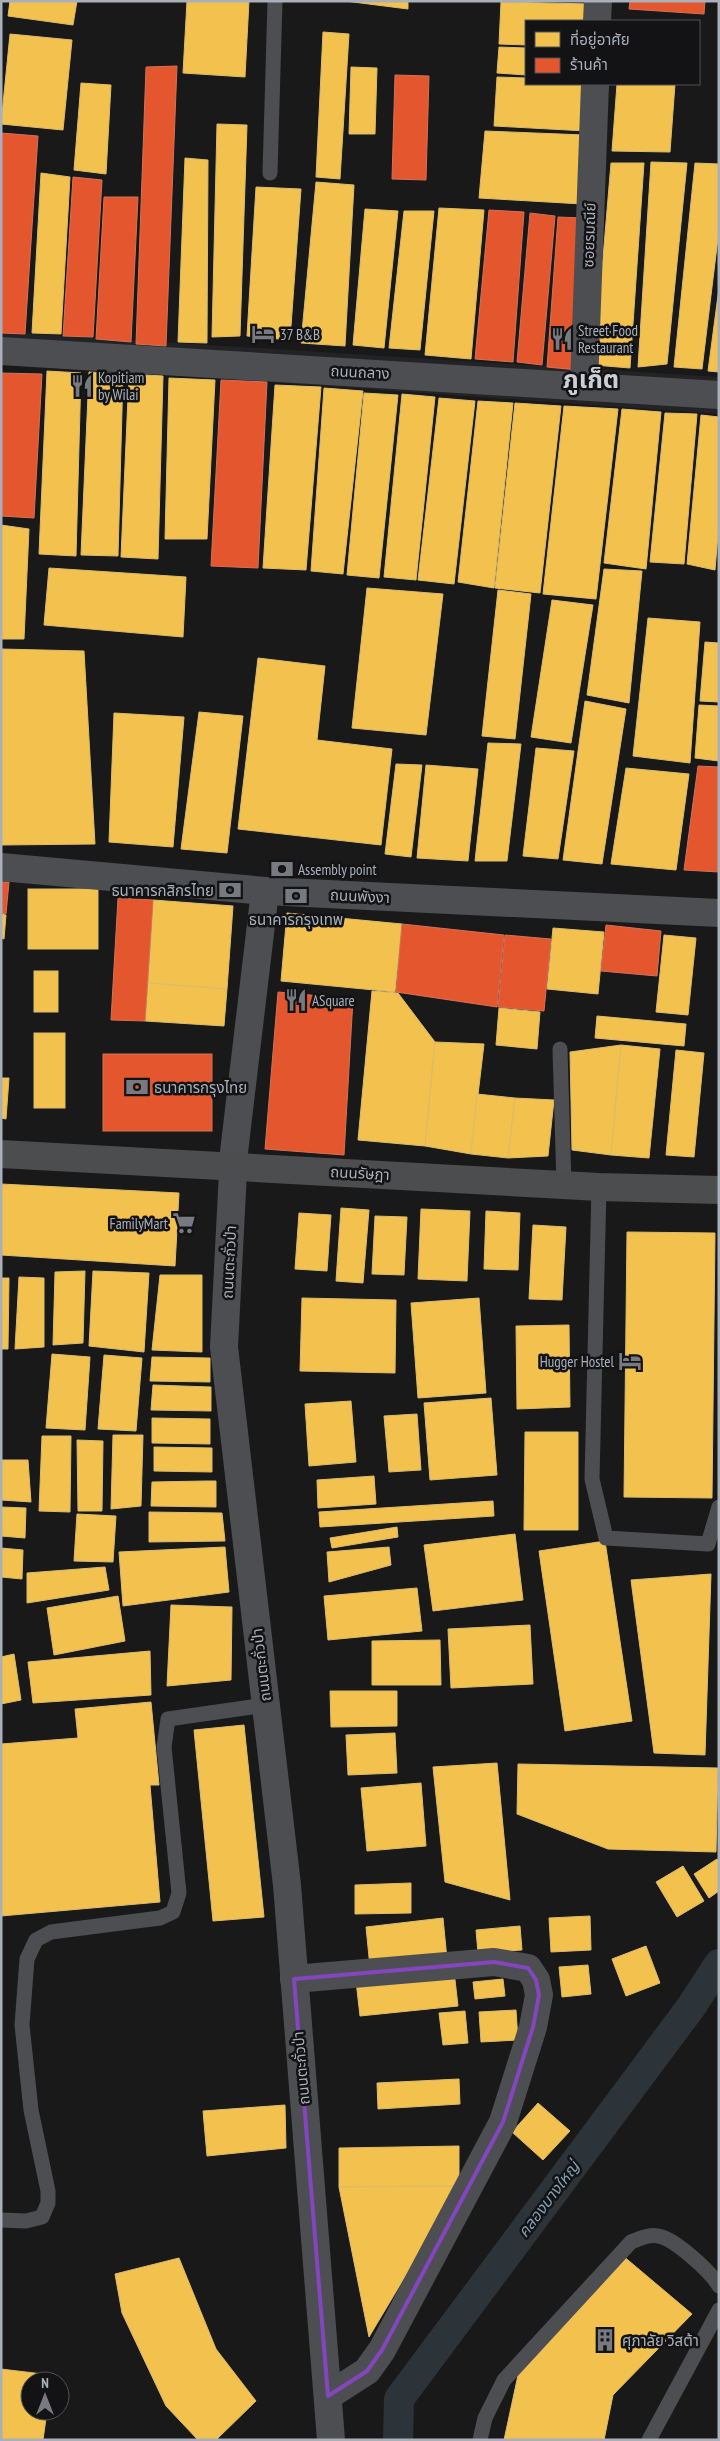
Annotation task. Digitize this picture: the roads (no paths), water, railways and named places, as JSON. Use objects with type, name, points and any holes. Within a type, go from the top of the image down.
[{"type":"street","points":[[597,20],[598,1]]},
{"type":"street","name":"ซอยรมณีย์","points":[[584,385],[595,85]]},
{"type":"street","name":"ถนนถลาง","points":[[1,351],[584,385],[719,395]]},
{"type":"street","name":"ถนนพังงา","points":[[1,867],[264,891],[719,913]]},
{"type":"street","name":"ถนนตะกั่วป่า","points":[[264,891],[234,1166],[224,1346],[287,1885],[331,2440]]},
{"type":"street","name":"ถนนรัษฎา","points":[[1,1154],[599,1187],[719,1190]]},
{"type":"street","points":[[294,1979],[494,1962],[528,1968],[536,1980],[538,1995],[533,2027],[503,2122],[382,2350],[367,2372],[328,2396]]},
{"type":"lane","points":[[270,173],[275,1]]},
{"type":"lane","points":[[560,1049],[564,1185]]},
{"type":"lane","points":[[599,1187],[592,1479],[606,1538],[708,1544],[719,1507]]},
{"type":"lane","points":[[1,2220],[26,2221],[42,2217],[48,2204],[48,2191],[31,2110],[22,2025],[27,1959],[36,1940],[51,1932],[160,1918],[173,1912],[179,1893],[164,1747],[168,1719],[266,1705]]},
{"type":"lane","points":[[480,2440],[485,2418],[504,2380],[631,2242],[646,2236],[658,2236],[678,2246],[719,2286]]},
{"type":"lane","points":[[649,2440],[719,2310]]},
{"type":"waterway","name":"คลองบางใหญ่","points":[[398,2440],[399,2399],[691,2007],[719,1964]]},
{"type":"place","name":"37 B&B","points":[[263,334]]},
{"type":"place","name":"Street Food Restaurant","points":[[562,339]]},
{"type":"place","name":"Kopitiam by Wilai","points":[[82,386]]},
{"type":"place","name":"Assembly point","points":[[282,869]]},
{"type":"place","name":"ธนาคารกสิกรไทย","points":[[230,890]]},
{"type":"place","name":"ธนาคารกรุงเทพ","points":[[296,896]]},
{"type":"place","name":"ASquare","points":[[296,1000]]},
{"type":"place","name":"ธนาคารกรุงไทย","points":[[137,1087]]},
{"type":"place","name":"FamilyMart","points":[[184,1223]]},
{"type":"place","name":"Hugger Hostel","points":[[630,1361]]},
{"type":"place","name":"ศุภาลัย วิสต้า","points":[[605,2340]]},
{"type":"district","name":"ภูเก็ต","points":[[591,379]]}]
